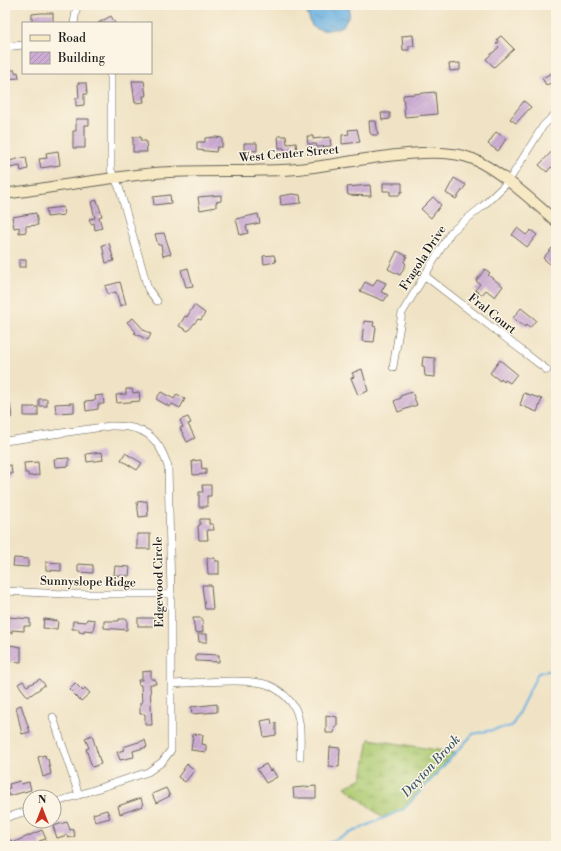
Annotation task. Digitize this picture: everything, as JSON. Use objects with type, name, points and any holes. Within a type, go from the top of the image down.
[{"type":"street","points":[[74,22],[77,5]]},
{"type":"street","points":[[5,47],[22,45]]},
{"type":"street","points":[[110,74],[111,76],[111,170],[115,179],[142,272],[148,289],[157,301]]},
{"type":"street","name":"Fragola Drive","points":[[393,367],[402,313],[451,232],[508,182],[543,126],[556,113]]},
{"type":"street","name":"West Center Street","points":[[5,194],[155,173],[260,172],[411,154],[444,153],[473,159],[508,182],[556,220]]},
{"type":"street","name":"Fral Court","points":[[424,275],[547,370]]},
{"type":"street","name":"Edgewood Circle","points":[[5,441],[110,426],[127,426],[142,430],[154,439],[163,452],[168,467],[172,684],[171,750],[162,762],[148,772],[62,800]]},
{"type":"street","name":"Sunnyslope Ridge","points":[[5,591],[65,594],[171,594]]},
{"type":"street","points":[[172,684],[257,682],[272,686],[287,697],[295,709],[300,724],[300,757]]},
{"type":"street","points":[[53,717],[79,795]]},
{"type":"street","points":[[5,818],[22,813]]},
{"type":"green space","points":[[369,739],[456,753],[404,809],[383,818],[345,787],[362,778]]},
{"type":"water","points":[[304,5],[350,5],[349,16],[343,26],[331,30],[319,30],[312,26]]},
{"type":"building","points":[[53,13],[53,22],[32,22],[32,14]]},
{"type":"building","points":[[111,16],[114,22],[100,22]]},
{"type":"building","points":[[413,35],[414,46],[409,46],[409,50],[403,50],[402,36]]},
{"type":"building","points":[[501,36],[514,49],[494,67],[486,59],[499,47],[496,44],[499,42],[497,39]]},
{"type":"building","points":[[460,63],[460,70],[450,71],[449,64]]},
{"type":"building","points":[[5,70],[15,70],[15,73],[18,72],[19,78],[5,79]]},
{"type":"building","points":[[556,71],[556,81],[546,85],[542,78]]},
{"type":"building","points":[[132,81],[144,81],[146,96],[143,96],[144,102],[135,103]]},
{"type":"building","points":[[78,83],[86,83],[87,94],[84,94],[84,105],[76,106],[76,98],[79,98]]},
{"type":"building","points":[[435,92],[437,114],[405,117],[403,95]]},
{"type":"building","points":[[524,101],[531,107],[516,123],[510,119]]},
{"type":"building","points":[[381,113],[390,113],[390,119],[382,120]]},
{"type":"building","points":[[76,119],[89,119],[89,125],[85,125],[85,148],[73,148],[73,131],[76,131]]},
{"type":"building","points":[[369,121],[376,121],[378,135],[372,135],[370,133]]},
{"type":"building","points":[[357,129],[360,142],[342,144],[342,135],[349,134],[348,130]]},
{"type":"building","points":[[496,132],[506,139],[498,151],[488,144]]},
{"type":"building","points":[[278,136],[286,136],[287,144],[296,143],[297,152],[285,153],[284,148],[279,148]]},
{"type":"building","points":[[307,136],[313,136],[313,139],[330,137],[331,146],[317,147],[316,144],[308,144]]},
{"type":"building","points":[[133,137],[141,137],[141,141],[146,141],[147,152],[133,152]]},
{"type":"building","points":[[205,138],[222,138],[222,147],[217,147],[216,152],[197,150],[197,142],[205,142]]},
{"type":"building","points":[[244,143],[257,143],[257,151],[244,150]]},
{"type":"building","points":[[556,147],[556,170],[551,167],[547,172],[539,165]]},
{"type":"building","points":[[58,151],[60,165],[41,168],[39,159],[47,158],[46,153]]},
{"type":"building","points":[[26,157],[28,169],[21,171],[20,166],[10,168],[9,161]]},
{"type":"building","points":[[454,178],[466,185],[456,199],[446,193]]},
{"type":"building","points":[[383,183],[402,183],[402,192],[400,192],[400,195],[390,195],[390,191],[383,191]]},
{"type":"building","points":[[370,185],[371,196],[348,195],[347,187]]},
{"type":"building","points":[[292,194],[300,195],[301,203],[281,205],[280,196]]},
{"type":"building","points":[[170,195],[171,203],[154,205],[153,197]]},
{"type":"building","points":[[221,195],[221,201],[216,202],[216,207],[200,210],[198,197]]},
{"type":"building","points":[[433,197],[441,205],[431,218],[421,209]]},
{"type":"building","points":[[97,200],[102,216],[99,217],[102,228],[95,230],[94,223],[91,224],[89,219],[95,218],[91,202]]},
{"type":"building","points":[[63,207],[64,215],[47,217],[46,209]]},
{"type":"building","points":[[36,213],[38,225],[26,226],[26,232],[19,233],[19,227],[14,228],[12,217]]},
{"type":"building","points":[[258,214],[260,223],[246,226],[248,233],[240,235],[236,219]]},
{"type":"building","points":[[517,228],[526,235],[531,230],[537,235],[527,247],[512,235]]},
{"type":"building","points":[[164,233],[171,254],[163,256],[161,245],[158,245],[155,234]]},
{"type":"building","points":[[109,243],[114,261],[106,263],[102,245]]},
{"type":"building","points":[[552,248],[556,252],[556,261],[552,266],[543,258]]},
{"type":"building","points":[[397,251],[407,256],[404,262],[406,264],[400,275],[388,269]]},
{"type":"building","points":[[274,255],[276,262],[264,264],[263,256]]},
{"type":"building","points":[[19,260],[26,260],[26,267],[19,267]]},
{"type":"building","points":[[188,268],[193,286],[186,287],[181,270]]},
{"type":"building","points":[[485,269],[490,273],[488,275],[503,286],[495,297],[486,290],[482,295],[475,290],[480,284],[476,281]]},
{"type":"building","points":[[377,279],[386,283],[381,292],[388,295],[384,301],[360,291],[365,282],[373,286]]},
{"type":"building","points":[[120,282],[126,304],[120,306],[116,292],[108,294],[105,286]]},
{"type":"building","points":[[194,305],[205,313],[201,320],[198,319],[188,331],[179,326],[185,316],[187,317]]},
{"type":"building","points":[[521,308],[536,320],[530,328],[526,325],[525,327],[513,318]]},
{"type":"building","points":[[133,318],[144,330],[151,334],[148,340],[134,333],[136,332],[127,322]]},
{"type":"building","points":[[364,321],[374,322],[373,326],[376,327],[374,342],[362,341]]},
{"type":"building","points":[[423,357],[435,358],[435,377],[425,376],[424,366],[422,366]]},
{"type":"building","points":[[500,360],[517,374],[510,383],[505,380],[504,382],[501,379],[500,381],[490,373]]},
{"type":"building","points":[[362,369],[368,391],[358,395],[351,378],[354,377],[352,373]]},
{"type":"building","points":[[126,389],[132,389],[133,393],[139,392],[140,401],[117,403],[116,395],[126,394]]},
{"type":"building","points":[[161,392],[174,399],[177,394],[185,399],[180,408],[172,404],[170,407],[156,399]]},
{"type":"building","points":[[412,392],[417,405],[398,412],[394,401],[401,398],[400,396]]},
{"type":"building","points":[[524,393],[542,399],[537,412],[520,405]]},
{"type":"building","points":[[103,395],[104,404],[98,404],[98,409],[86,411],[85,401],[96,400],[95,396]]},
{"type":"building","points":[[39,399],[47,399],[47,406],[39,406]]},
{"type":"building","points":[[74,403],[74,412],[56,413],[55,404]]},
{"type":"building","points":[[10,404],[12,417],[5,418],[5,405]]},
{"type":"building","points":[[24,407],[38,407],[38,416],[24,416]]},
{"type":"building","points":[[188,417],[191,423],[188,424],[195,438],[187,442],[180,428],[183,427],[180,420]]},
{"type":"building","points":[[102,452],[103,460],[87,462],[86,454]]},
{"type":"building","points":[[125,453],[142,463],[137,470],[121,460]]},
{"type":"building","points":[[69,458],[69,466],[55,467],[54,459]]},
{"type":"building","points":[[201,460],[202,469],[206,468],[206,474],[193,475],[192,461]]},
{"type":"building","points":[[38,462],[39,475],[28,476],[28,473],[25,473],[24,463]]},
{"type":"building","points":[[11,465],[12,474],[5,475],[5,466]]},
{"type":"building","points":[[202,485],[211,485],[211,496],[207,496],[207,507],[199,507],[199,492],[203,492]]},
{"type":"building","points":[[147,501],[148,516],[139,517],[137,502]]},
{"type":"building","points":[[200,519],[209,519],[209,524],[213,524],[214,530],[207,530],[208,540],[199,540],[198,526],[200,525]]},
{"type":"building","points":[[137,534],[150,534],[150,549],[137,549]]},
{"type":"building","points":[[14,558],[28,559],[28,567],[13,566]]},
{"type":"building","points":[[207,558],[215,558],[215,561],[219,561],[219,574],[208,574]]},
{"type":"building","points":[[46,562],[61,563],[61,571],[46,570]]},
{"type":"building","points":[[78,564],[93,565],[93,573],[78,572]]},
{"type":"building","points":[[115,566],[130,567],[129,576],[114,575]]},
{"type":"building","points":[[202,585],[211,585],[213,609],[205,609]]},
{"type":"building","points":[[8,617],[30,619],[30,626],[24,626],[24,631],[12,630],[12,633],[7,632]]},
{"type":"building","points":[[138,618],[154,618],[154,626],[138,626]]},
{"type":"building","points":[[193,618],[202,618],[203,632],[195,633]]},
{"type":"building","points":[[44,619],[58,621],[57,629],[43,628]]},
{"type":"building","points":[[87,619],[95,620],[93,631],[84,630],[84,633],[79,632],[79,629],[72,629],[73,621],[86,622]]},
{"type":"building","points":[[119,619],[127,619],[127,630],[104,628],[104,621],[119,621]]},
{"type":"building","points":[[198,634],[207,634],[207,642],[199,642]]},
{"type":"building","points":[[10,645],[21,647],[21,662],[6,661],[6,646]]},
{"type":"building","points":[[196,654],[219,655],[219,662],[196,661]]},
{"type":"building","points":[[151,671],[151,679],[155,679],[156,684],[150,684],[152,725],[145,725],[145,714],[140,714],[140,703],[142,703],[141,685],[139,685],[138,680],[142,680],[142,672]]},
{"type":"building","points":[[40,679],[45,685],[28,697],[18,684],[23,681],[27,686]]},
{"type":"building","points":[[75,683],[83,691],[85,688],[90,693],[81,701],[69,689]]},
{"type":"building","points":[[217,704],[217,712],[192,714],[191,707]]},
{"type":"building","points":[[21,705],[30,732],[22,734],[16,707]]},
{"type":"building","points":[[326,715],[337,717],[337,727],[335,727],[334,733],[326,733]]},
{"type":"building","points":[[271,719],[272,724],[276,723],[276,735],[264,737],[261,721]]},
{"type":"building","points":[[193,734],[203,735],[202,744],[206,745],[206,752],[191,750]]},
{"type":"building","points":[[92,735],[101,764],[92,767],[86,749],[89,748],[85,738]]},
{"type":"building","points":[[145,740],[147,747],[133,751],[134,757],[120,760],[117,752],[124,750],[123,747]]},
{"type":"building","points":[[330,747],[340,748],[339,767],[329,766]]},
{"type":"building","points":[[45,755],[46,759],[48,759],[51,774],[43,777],[38,757]]},
{"type":"building","points":[[187,764],[195,770],[185,782],[178,777]]},
{"type":"building","points":[[266,764],[270,771],[272,769],[277,777],[266,783],[257,769]]},
{"type":"building","points":[[20,781],[21,784],[29,782],[31,789],[22,789],[22,792],[9,796],[6,789],[10,788],[9,784]]},
{"type":"building","points":[[316,786],[316,798],[294,798],[293,788]]},
{"type":"building","points":[[166,788],[170,796],[156,803],[152,794]]},
{"type":"building","points":[[141,798],[143,806],[120,814],[118,806]]},
{"type":"building","points":[[107,810],[110,818],[95,822],[93,814]]},
{"type":"building","points":[[67,822],[70,830],[73,829],[75,836],[68,838],[67,835],[57,838],[54,829],[62,829],[62,823]]},
{"type":"building","points":[[42,830],[46,839],[39,841],[40,845],[5,846],[5,842],[11,840],[12,843]]},
{"type":"waterway","name":"Dayton Brook","points":[[321,846],[404,809],[473,734],[512,726],[538,673],[553,670],[554,650],[556,648]]}]
